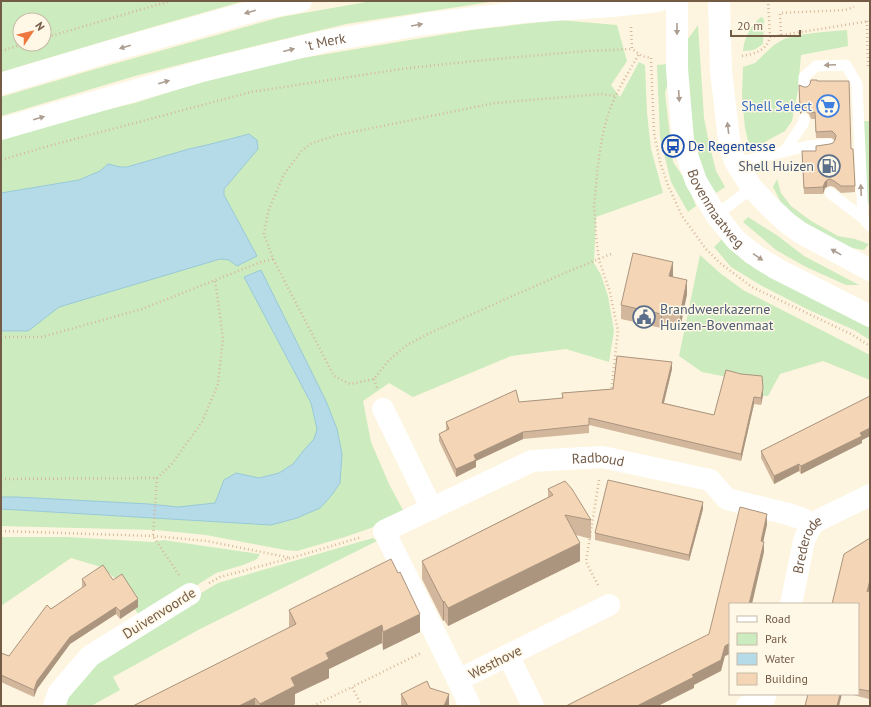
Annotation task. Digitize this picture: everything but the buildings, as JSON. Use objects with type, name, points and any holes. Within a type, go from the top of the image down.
[{"type":"street","points":[[1,84],[111,51],[261,9],[302,1]]},
{"type":"street","name":"'t Merk","points":[[1,128],[206,70],[326,41],[425,24],[523,12],[613,6],[658,1]]},
{"type":"street","name":"Bovenmaatweg","points":[[677,1],[677,69],[683,140],[696,181],[716,215],[736,240],[759,258],[777,269],[870,314]]},
{"type":"street","points":[[719,1],[721,71],[730,148],[736,163],[752,188],[786,222],[801,233],[870,270]]},
{"type":"street","points":[[383,409],[432,509]]},
{"type":"street","name":"Radboud","points":[[384,531],[532,461],[602,457],[710,480],[727,499],[788,514],[803,519],[811,526]]},
{"type":"street","name":"Brederode","points":[[791,603],[804,541],[811,526],[815,522],[870,495]]},
{"type":"street","name":"Westhove","points":[[384,531],[458,680],[609,605]]},
{"type":"street","name":"Duivenvoorde","points":[[54,706],[59,692],[90,656],[190,594]]},
{"type":"street","points":[[508,655],[533,706]]},
{"type":"street","points":[[458,680],[470,706]]},
{"type":"street","points":[[747,706],[764,699],[766,695]]},
{"type":"lane","points":[[804,87],[804,76],[816,66],[846,65],[857,84],[866,222]]},
{"type":"lane","points":[[784,152],[803,124],[804,119]]},
{"type":"lane","points":[[736,163],[808,146],[829,144]]},
{"type":"lane","points":[[716,215],[752,188]]},
{"type":"lane","points":[[830,193],[866,222]]},
{"type":"path","points":[[52,36],[170,1]]},
{"type":"path","points":[[768,1],[770,37],[870,21]]},
{"type":"path","points":[[781,35],[780,13],[845,10],[854,7]]},
{"type":"path","points":[[1,51],[12,48]]},
{"type":"path","points":[[1,160],[251,92],[408,68],[586,51],[632,49],[639,54],[651,58]]},
{"type":"path","points":[[610,394],[618,331],[610,292],[599,260],[594,207],[602,141],[609,112],[639,54]]},
{"type":"path","points":[[611,254],[432,332],[407,345],[389,360],[374,379],[350,384],[334,376],[273,259],[264,234],[268,212],[283,176],[302,150],[312,143],[338,135],[495,102],[601,94],[616,96]]},
{"type":"path","points":[[1,337],[42,337],[142,309],[261,262],[273,259]]},
{"type":"path","points":[[190,594],[174,566],[153,536],[155,497],[157,478],[171,465],[202,422],[218,384],[223,338],[215,280]]},
{"type":"path","points":[[602,457],[586,562],[609,605]]},
{"type":"path","points":[[1,479],[157,478]]},
{"type":"path","points":[[1,531],[153,536],[207,541],[291,558],[384,531]]},
{"type":"path","name":"Duivenvoorde","points":[[190,594],[220,577],[291,558]]},
{"type":"path","points":[[313,706],[440,644]]},
{"type":"path","points":[[352,687],[362,706]]},
{"type":"green space","points":[[1,1],[244,1],[1,72]]},
{"type":"green space","points":[[372,1],[503,1],[346,24],[135,76],[1,116],[1,97],[281,17]]},
{"type":"green space","points":[[761,17],[764,19],[763,44],[754,50],[743,51],[749,32]]},
{"type":"green space","points":[[559,20],[617,25],[627,61],[611,85],[620,97],[639,62],[645,65],[647,113],[651,149],[663,193],[596,217],[594,263],[601,275],[608,296],[614,331],[609,362],[566,349],[511,356],[413,397],[389,383],[363,401],[371,442],[389,484],[404,512],[371,528],[297,551],[206,535],[156,530],[1,526],[1,135],[135,103],[208,80],[267,64],[472,30]]},
{"type":"green space","points":[[698,25],[704,118],[716,171],[725,187],[716,193],[702,173],[691,126],[685,43]]},
{"type":"green space","points":[[847,30],[848,46],[801,55],[798,90],[792,121],[785,131],[759,145],[749,145],[745,128],[742,97],[743,67],[755,63],[774,45],[784,39],[798,35]]},
{"type":"green space","points":[[669,64],[670,75],[665,93],[673,162],[686,181],[696,206],[688,212],[671,182],[660,137],[657,65]]},
{"type":"green space","points":[[862,121],[870,121],[870,206],[867,202]]},
{"type":"green space","points":[[777,179],[781,193],[791,206],[811,221],[838,236],[855,239],[869,244],[864,250],[841,246],[788,216],[773,187]]},
{"type":"green space","points":[[748,217],[778,236],[804,256],[859,285],[846,285],[804,266],[776,250],[743,222]]},
{"type":"green space","points":[[722,239],[746,263],[770,273],[870,325],[870,340],[854,330],[809,310],[762,286],[731,267],[714,247]]},
{"type":"green space","points":[[700,255],[720,273],[743,290],[870,355],[870,380],[823,361],[780,374],[768,396],[736,394],[737,379],[702,372],[679,356]]},
{"type":"green space","points":[[1,537],[67,537],[153,542],[163,540],[260,554],[257,559],[216,573],[180,596],[140,617],[115,578],[101,567],[71,558],[1,606]]},
{"type":"green space","points":[[373,538],[377,541],[200,629],[113,677],[120,690],[91,706],[64,706],[73,687],[93,661],[218,583]]},
{"type":"water","points":[[249,134],[257,140],[258,149],[224,189],[224,195],[257,256],[237,266],[229,260],[220,259],[59,307],[28,331],[1,331],[1,193],[79,180],[100,171],[108,164],[127,167]]},
{"type":"water","points":[[261,270],[326,401],[337,429],[342,454],[340,483],[320,508],[297,518],[271,525],[1,509],[1,497],[149,504],[178,507],[215,503],[224,480],[236,473],[259,478],[279,473],[293,464],[314,439],[317,429],[311,403],[244,277]]},
{"type":"place","name":"Shell Select","points":[[828,106]]},
{"type":"place","name":"De Regentesse","points":[[673,146]]},
{"type":"place","name":"Shell Huizen","points":[[829,166]]},
{"type":"place","name":"Brandweerkazerne Huizen-Bovenmaat","points":[[644,317]]}]
